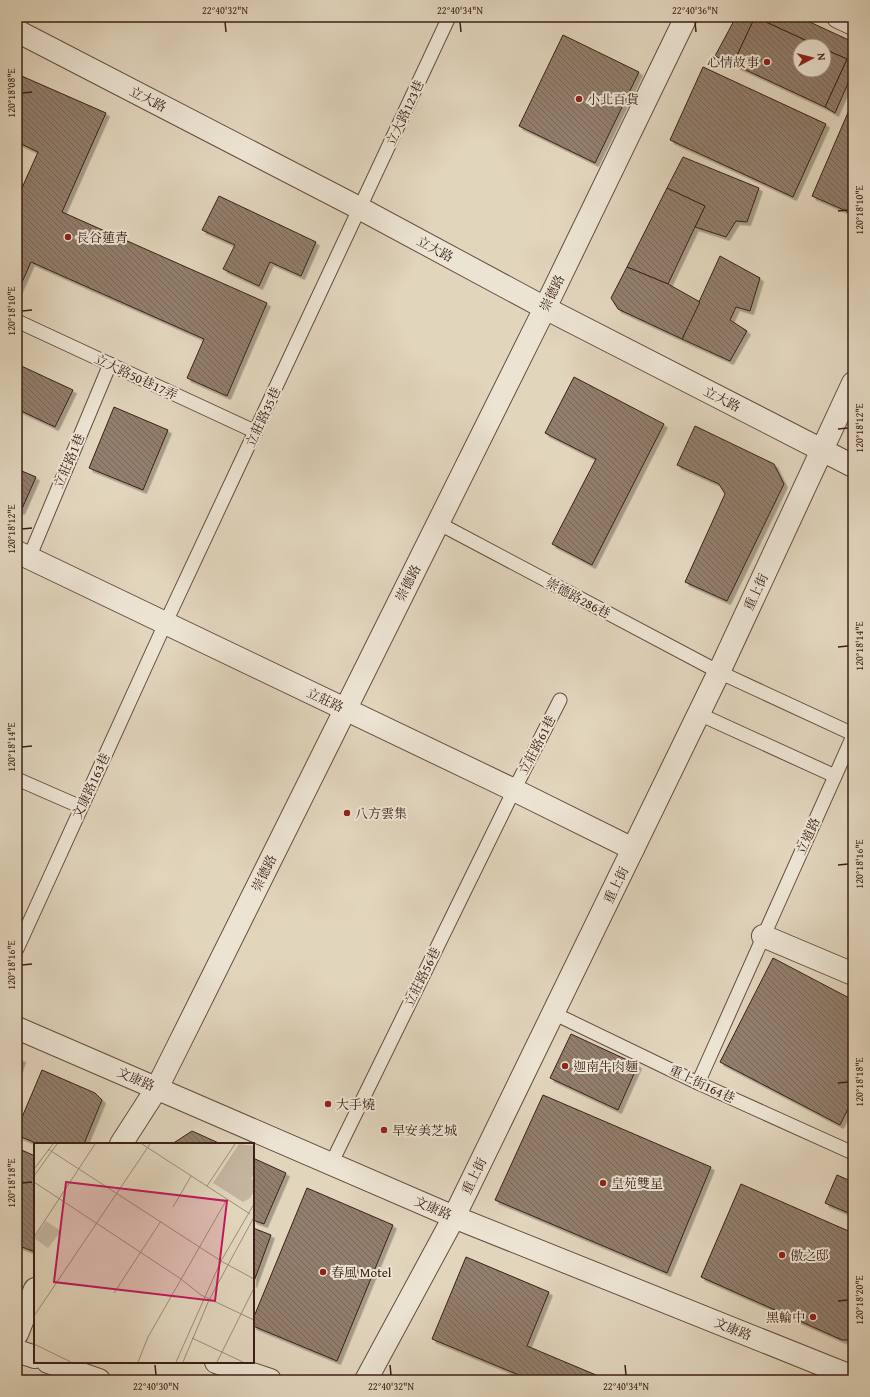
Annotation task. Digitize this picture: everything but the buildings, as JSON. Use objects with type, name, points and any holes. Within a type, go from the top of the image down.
[{"type":"street","name":"崇德路","points":[[123,1143],[157,1088],[545,308],[686,17]]},
{"type":"street","points":[[838,17],[853,24]]},
{"type":"street","name":"立大路","points":[[17,31],[361,209],[545,308],[853,466]]},
{"type":"street","name":"重上街","points":[[366,1380],[454,1217],[699,714],[853,383]]},
{"type":"street","name":"立莊路","points":[[23,555],[514,790],[633,849]]},
{"type":"street","points":[[763,936],[853,974]]},
{"type":"street","name":"文康路","points":[[17,1028],[454,1217],[853,1377]]},
{"type":"street","points":[[17,1334],[29,1297]]},
{"type":"street","points":[[17,1351],[34,1357]]},
{"type":"street","points":[[51,1363],[99,1380]]},
{"type":"street","points":[[219,1363],[270,1380]]},
{"type":"lane","name":"立大路123巷","points":[[361,209],[447,18]]},
{"type":"lane","name":"立莊路35巷","points":[[165,624],[361,209]]},
{"type":"lane","name":"立大路50巷17弄","points":[[17,321],[256,432]]},
{"type":"lane","name":"立莊路1巷","points":[[23,555],[110,364]]},
{"type":"lane","name":"崇德路286巷","points":[[438,523],[719,672],[853,735]]},
{"type":"lane","name":"文康路163巷","points":[[17,949],[165,624]]},
{"type":"lane","name":"立莊路61巷","points":[[514,790],[560,700]]},
{"type":"lane","points":[[699,714],[835,776]]},
{"type":"lane","name":"立道路","points":[[698,1083],[853,735]]},
{"type":"lane","points":[[17,779],[81,807]]},
{"type":"lane","name":"立莊路56巷","points":[[332,1164],[514,790]]},
{"type":"lane","name":"重上街164巷","points":[[553,1013],[698,1083],[853,1153]]},
{"type":"place","name":"心情故事","points":[[767,62]]},
{"type":"place","name":"小北百貨","points":[[579,99]]},
{"type":"place","name":"長谷蓮青","points":[[68,237]]},
{"type":"place","name":"八方雲集","points":[[347,813]]},
{"type":"place","name":"迦南牛肉麵","points":[[565,1066]]},
{"type":"place","name":"大手燒","points":[[328,1104]]},
{"type":"place","name":"早安美芝城","points":[[384,1130]]},
{"type":"place","name":"皇苑雙星","points":[[603,1183]]},
{"type":"place","name":"傲之邸","points":[[782,1255]]},
{"type":"place","name":"春風 Motel","points":[[323,1272]]},
{"type":"place","name":"黑輪中","points":[[813,1317]]}]
